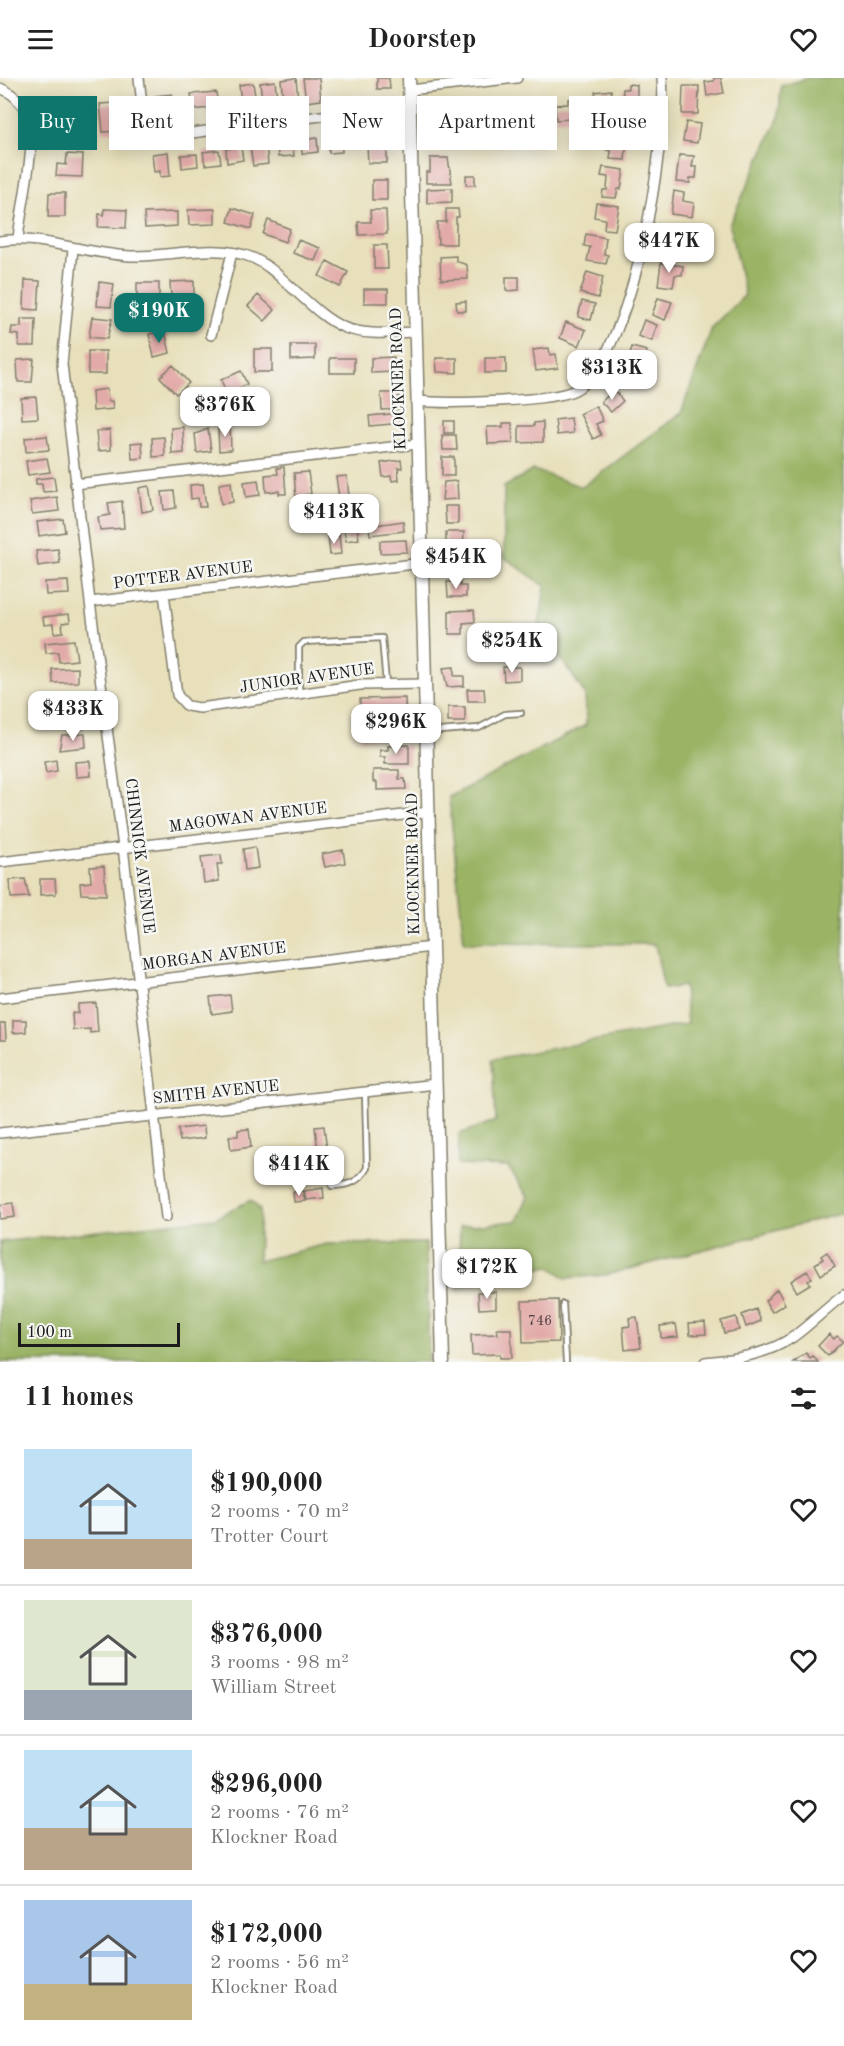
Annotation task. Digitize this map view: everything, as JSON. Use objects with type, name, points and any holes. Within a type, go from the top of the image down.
[{"type":"main road","name":"KLOCKNER ROAD","points":[[410,84],[414,332],[423,563],[443,1362]]},
{"type":"street","points":[[139,78],[146,139],[359,111],[410,107]]},
{"type":"street","points":[[410,84],[517,78]]},
{"type":"street","points":[[417,401],[554,397],[574,391],[596,374],[603,363],[634,288],[663,117],[662,78]]},
{"type":"street","points":[[0,88],[15,97],[23,106],[31,127],[18,238]]},
{"type":"street","points":[[0,241],[18,238],[73,249],[134,256],[232,253],[251,257],[266,265],[324,318],[346,330],[359,333],[414,332]]},
{"type":"street","name":"CHINNICK AVENUE","points":[[73,249],[62,364],[75,484],[123,847],[166,1216]]},
{"type":"street","points":[[211,335],[232,253]]},
{"type":"street","points":[[75,484],[417,444]]},
{"type":"street","name":"POTTER AVENUE","points":[[90,602],[423,563]]},
{"type":"street","name":"JUNIOR AVENUE","points":[[164,593],[177,695],[181,701],[194,709],[386,683],[426,684]]},
{"type":"street","name":"MAGOWAN AVENUE","points":[[0,862],[429,812]]},
{"type":"street","name":"MORGAN AVENUE","points":[[0,998],[432,947]]},
{"type":"street","name":"SMITH AVENUE","points":[[0,1133],[436,1084]]},
{"type":"street","points":[[705,1362],[739,1359],[775,1347],[792,1337],[844,1295]]},
{"type":"lane","points":[[299,693],[299,647],[304,642],[382,638],[386,683]]},
{"type":"lane","points":[[427,732],[479,728],[505,714],[521,713]]},
{"type":"lane","points":[[332,1186],[350,1185],[361,1178],[367,1168],[365,1092]]},
{"type":"lane","points":[[564,1304],[566,1362]]},
{"type":"green space","points":[[808,78],[844,78],[844,1213],[606,1275],[566,1278],[549,1266],[458,1288],[460,1226],[517,1221],[528,1196],[508,1167],[458,1165],[459,1134],[496,1121],[493,1059],[687,1024],[684,986],[664,989],[655,944],[464,943],[449,797],[586,725],[585,694],[539,626],[545,586],[504,557],[504,487],[534,470],[582,487],[681,413],[712,328],[745,295],[729,225],[779,117],[781,86]]},
{"type":"green space","points":[[251,1200],[260,1210],[258,1261],[327,1244],[426,1243],[429,1362],[0,1362],[0,1242],[215,1218]]},
{"type":"building","points":[[296,78],[298,96],[283,96],[281,80]]},
{"type":"building","points":[[303,78],[319,78],[321,100],[309,102],[309,96],[305,96]]},
{"type":"building","points":[[377,78],[389,78],[390,89],[377,89]]},
{"type":"building","points":[[714,78],[721,78],[724,93],[707,96],[705,82],[714,81]]},
{"type":"building","points":[[275,81],[277,96],[262,96],[260,83]]},
{"type":"building","points":[[253,83],[255,96],[240,96],[239,85]]},
{"type":"building","points":[[628,84],[637,85],[637,96],[623,96],[623,89],[628,89]]},
{"type":"building","points":[[683,86],[699,86],[698,114],[682,114]]},
{"type":"building","points":[[611,90],[612,96],[596,96],[595,92]]},
{"type":"building","points":[[216,92],[217,96],[206,96],[206,108],[194,110],[194,96],[191,94]]},
{"type":"building","points":[[569,99],[569,119],[557,120],[557,105],[568,104]]},
{"type":"building","points":[[109,103],[109,132],[103,132],[100,104]]},
{"type":"building","points":[[686,122],[700,124],[697,143],[683,141]]},
{"type":"building","points":[[317,138],[318,152],[302,154],[302,150],[309,150],[309,139]]},
{"type":"building","points":[[219,150],[221,163],[205,165],[203,152]]},
{"type":"building","points":[[226,150],[241,150],[243,160],[227,163]]},
{"type":"building","points":[[251,150],[267,150],[268,164],[253,166]]},
{"type":"building","points":[[278,150],[293,150],[294,156],[278,157]]},
{"type":"building","points":[[329,150],[342,150],[342,152],[329,153]]},
{"type":"building","points":[[367,150],[387,150],[387,163],[368,163]]},
{"type":"building","points":[[606,150],[626,150],[625,160],[610,159],[611,151]]},
{"type":"building","points":[[168,152],[170,176],[160,177],[160,171],[154,172],[152,154]]},
{"type":"building","points":[[67,154],[83,155],[82,177],[56,176],[57,164],[66,165]]},
{"type":"building","points":[[197,154],[198,166],[182,168],[181,155]]},
{"type":"building","points":[[679,155],[694,156],[692,167],[697,167],[696,178],[690,178],[690,183],[676,182]]},
{"type":"building","points":[[430,158],[448,158],[452,183],[426,183],[426,172],[430,172]]},
{"type":"building","points":[[603,167],[624,170],[621,189],[618,189],[616,198],[602,197],[603,190],[607,190],[608,177],[601,176]]},
{"type":"building","points":[[466,175],[475,175],[475,185],[466,185]]},
{"type":"building","points":[[372,180],[387,180],[387,200],[372,200]]},
{"type":"building","points":[[452,188],[452,202],[427,203],[427,189]]},
{"type":"building","points":[[674,191],[684,193],[683,201],[694,203],[692,217],[671,214]]},
{"type":"building","points":[[49,193],[65,193],[65,217],[48,217]]},
{"type":"building","points":[[596,203],[619,206],[615,230],[604,229],[605,219],[594,217]]},
{"type":"building","points":[[232,208],[255,215],[251,229],[228,222]]},
{"type":"building","points":[[104,209],[127,210],[126,228],[98,227],[99,214],[104,215]]},
{"type":"building","points":[[215,209],[215,224],[189,225],[188,210]]},
{"type":"building","points":[[446,209],[458,209],[456,244],[438,244],[437,222],[446,222]]},
{"type":"building","points":[[370,210],[386,210],[387,234],[359,235],[358,222],[371,222]]},
{"type":"building","points":[[177,212],[177,226],[145,228],[144,213]]},
{"type":"building","points":[[268,220],[290,229],[285,242],[263,234]]},
{"type":"building","points":[[668,225],[679,227],[678,235],[689,237],[687,251],[665,248]]},
{"type":"building","points":[[586,234],[606,238],[604,254],[608,255],[606,264],[587,261],[590,247],[584,246]]},
{"type":"building","points":[[298,240],[320,248],[315,261],[293,253]]},
{"type":"building","points":[[374,245],[387,245],[388,269],[374,269]]},
{"type":"building","points":[[456,256],[456,261],[467,265],[468,279],[441,280],[440,257]]},
{"type":"building","points":[[327,261],[348,272],[340,287],[319,276]]},
{"type":"building","points":[[661,263],[683,266],[682,275],[675,275],[673,287],[658,285]]},
{"type":"building","points":[[587,272],[603,277],[598,298],[580,293]]},
{"type":"building","points":[[506,277],[519,277],[519,290],[506,291]]},
{"type":"building","points":[[25,280],[40,281],[38,310],[24,309]]},
{"type":"building","points":[[194,281],[194,295],[171,296],[170,282]]},
{"type":"building","points":[[99,282],[114,284],[111,307],[97,306]]},
{"type":"building","points":[[137,283],[159,283],[159,301],[137,301]]},
{"type":"building","points":[[364,289],[388,289],[388,303],[364,303]]},
{"type":"building","points":[[258,295],[275,310],[265,321],[248,306]]},
{"type":"building","points":[[658,298],[672,302],[665,320],[652,315]]},
{"type":"building","points":[[466,301],[466,311],[457,311],[456,302]]},
{"type":"building","points":[[582,301],[595,304],[591,320],[578,317]]},
{"type":"building","points":[[92,317],[112,319],[107,339],[89,337]]},
{"type":"building","points":[[21,319],[36,319],[35,346],[19,346],[19,335],[11,334],[12,327],[21,327]]},
{"type":"building","points":[[644,320],[657,325],[652,341],[638,336]]},
{"type":"building","points":[[566,322],[586,330],[579,346],[560,338]]},
{"type":"building","points":[[165,331],[170,353],[154,357],[149,334]]},
{"type":"building","points":[[291,345],[315,345],[315,359],[291,360]]},
{"type":"building","points":[[632,347],[647,351],[645,357],[651,359],[648,369],[627,364]]},
{"type":"building","points":[[549,348],[550,355],[556,354],[558,368],[536,371],[533,350]]},
{"type":"building","points":[[254,349],[272,349],[272,372],[254,372]]},
{"type":"building","points":[[88,351],[106,351],[106,374],[88,374]]},
{"type":"building","points":[[394,357],[395,372],[371,373],[371,358]]},
{"type":"building","points":[[330,358],[354,358],[354,373],[330,373]]},
{"type":"building","points":[[436,358],[457,358],[457,373],[437,372]]},
{"type":"building","points":[[485,358],[506,358],[506,373],[485,373]]},
{"type":"building","points":[[34,359],[32,382],[18,382],[17,360]]},
{"type":"building","points":[[173,365],[189,383],[176,394],[160,377]]},
{"type":"building","points":[[622,367],[640,376],[636,383],[630,380],[627,388],[614,382]]},
{"type":"building","points":[[241,371],[247,384],[227,394],[221,380]]},
{"type":"building","points":[[107,389],[108,401],[112,401],[113,409],[93,411],[92,391]]},
{"type":"building","points":[[614,390],[623,401],[611,412],[601,402]]},
{"type":"building","points":[[381,393],[399,393],[399,409],[382,410]]},
{"type":"building","points":[[36,397],[38,418],[22,419],[21,398]]},
{"type":"building","points":[[596,406],[603,421],[596,424],[601,435],[593,439],[580,414]]},
{"type":"building","points":[[401,413],[402,423],[370,426],[369,416]]},
{"type":"building","points":[[571,418],[573,433],[557,435],[555,420]]},
{"type":"building","points":[[444,421],[454,421],[454,433],[444,433]]},
{"type":"building","points":[[543,422],[543,442],[519,443],[519,426],[534,426],[534,423]]},
{"type":"building","points":[[230,423],[231,450],[219,451],[218,429],[223,428],[223,424]]},
{"type":"building","points":[[503,423],[512,423],[513,443],[488,444],[487,427],[503,427]]},
{"type":"building","points":[[183,427],[184,453],[172,454],[171,428]]},
{"type":"building","points":[[208,429],[211,451],[197,453],[195,434]]},
{"type":"building","points":[[110,430],[111,450],[98,451],[96,431]]},
{"type":"building","points":[[442,435],[456,435],[457,450],[443,450]]},
{"type":"building","points":[[47,436],[49,450],[26,452],[25,438]]},
{"type":"building","points":[[164,437],[165,456],[153,457],[152,438]]},
{"type":"building","points":[[142,442],[143,458],[132,459],[131,443]]},
{"type":"building","points":[[442,457],[454,457],[454,476],[442,476]]},
{"type":"building","points":[[47,458],[50,472],[28,475],[26,461]]},
{"type":"building","points":[[401,460],[402,468],[398,468],[399,480],[392,481],[391,476],[383,477],[381,463]]},
{"type":"building","points":[[284,467],[286,494],[279,494],[279,491],[266,492],[265,475],[278,474],[277,468]]},
{"type":"building","points":[[308,472],[311,494],[304,495],[305,499],[296,500],[294,473]]},
{"type":"building","points":[[347,476],[349,497],[339,498],[336,477]]},
{"type":"building","points":[[54,477],[56,491],[43,492],[42,484],[36,484],[36,479]]},
{"type":"building","points":[[258,480],[260,495],[246,497],[244,482]]},
{"type":"building","points":[[457,481],[458,499],[442,500],[444,482]]},
{"type":"building","points":[[231,482],[233,502],[221,504],[219,484]]},
{"type":"building","points":[[203,484],[206,507],[199,507],[198,498],[191,499],[190,485]]},
{"type":"building","points":[[149,486],[153,510],[142,512],[139,488]]},
{"type":"building","points":[[174,491],[176,508],[164,510],[162,492]]},
{"type":"building","points":[[57,497],[59,511],[32,514],[30,501]]},
{"type":"building","points":[[122,501],[124,528],[100,530],[98,517],[110,515],[108,503]]},
{"type":"building","points":[[445,506],[458,506],[458,524],[446,524]]},
{"type":"building","points":[[63,519],[65,532],[39,536],[37,522]]},
{"type":"building","points":[[403,521],[404,531],[370,535],[369,526]]},
{"type":"building","points":[[357,527],[359,539],[346,541],[344,530]]},
{"type":"building","points":[[446,532],[464,532],[463,549],[446,548]]},
{"type":"building","points":[[328,535],[339,535],[341,554],[330,555]]},
{"type":"building","points":[[406,540],[407,552],[380,553],[380,541]]},
{"type":"building","points":[[58,549],[60,563],[38,566],[36,551]]},
{"type":"building","points":[[446,557],[459,557],[459,573],[447,573]]},
{"type":"building","points":[[68,581],[69,594],[46,595],[45,582]]},
{"type":"building","points":[[447,582],[460,582],[460,586],[466,586],[466,597],[448,597]]},
{"type":"building","points":[[474,610],[475,622],[463,623],[463,634],[449,634],[449,611]]},
{"type":"building","points":[[69,614],[70,622],[62,623],[63,632],[54,633],[53,624],[44,625],[43,617]]},
{"type":"building","points":[[522,632],[539,632],[539,656],[522,656]]},
{"type":"building","points":[[74,640],[77,660],[59,662],[58,652],[46,653],[45,643]]},
{"type":"building","points":[[454,667],[454,676],[464,676],[464,686],[447,687],[443,668]]},
{"type":"building","points":[[503,667],[520,667],[520,680],[504,681]]},
{"type":"building","points":[[78,668],[78,682],[53,683],[52,669]]},
{"type":"building","points":[[467,689],[484,689],[485,701],[468,701]]},
{"type":"building","points":[[84,696],[84,709],[61,710],[60,697]]},
{"type":"building","points":[[405,698],[406,738],[361,739],[360,699]]},
{"type":"building","points":[[448,707],[465,707],[465,722],[448,722]]},
{"type":"building","points":[[83,714],[84,728],[62,729],[61,715]]},
{"type":"building","points":[[85,734],[86,747],[59,750],[62,735]]},
{"type":"building","points":[[409,745],[409,764],[385,764],[385,757],[380,757],[380,750],[388,750],[388,746]]},
{"type":"building","points":[[56,760],[57,771],[46,773],[44,762]]},
{"type":"building","points":[[90,761],[91,776],[76,777],[75,762]]},
{"type":"building","points":[[373,770],[399,770],[399,779],[405,779],[406,789],[377,790],[377,782],[373,782]]},
{"type":"building","points":[[255,847],[258,868],[245,870],[243,849]]},
{"type":"building","points":[[343,850],[345,863],[325,867],[322,854]]},
{"type":"building","points":[[221,855],[222,864],[217,864],[219,881],[204,883],[201,857]]},
{"type":"building","points":[[104,866],[106,895],[81,894],[80,883],[91,882],[90,867]]},
{"type":"building","points":[[25,879],[29,897],[11,898],[10,880]]},
{"type":"building","points":[[40,879],[55,879],[56,894],[40,895]]},
{"type":"building","points":[[230,995],[232,1011],[212,1014],[210,997]]},
{"type":"building","points":[[96,1003],[98,1032],[90,1033],[90,1029],[73,1030],[72,1013],[78,1013],[78,1004]]},
{"type":"building","points":[[13,1020],[26,1020],[26,1032],[13,1033]]},
{"type":"building","points":[[5,1023],[6,1040],[0,1040],[0,1024]]},
{"type":"building","points":[[204,1126],[205,1138],[180,1141],[178,1129]]},
{"type":"building","points":[[324,1126],[327,1151],[318,1152],[315,1127]]},
{"type":"building","points":[[249,1129],[251,1147],[231,1150],[229,1136],[238,1136],[238,1130]]},
{"type":"building","points":[[323,1188],[324,1198],[306,1200],[304,1191]]},
{"type":"building","points":[[303,1191],[305,1201],[294,1202],[293,1192]]},
{"type":"building","points":[[13,1203],[15,1217],[0,1219],[0,1205]]},
{"type":"building","points":[[827,1252],[835,1266],[821,1275],[815,1264],[823,1259],[821,1256]]},
{"type":"building","points":[[807,1271],[812,1278],[808,1281],[810,1284],[797,1292],[791,1281]]},
{"type":"building","points":[[777,1289],[785,1304],[772,1312],[765,1301]]},
{"type":"building","points":[[478,1292],[496,1292],[496,1308],[479,1309]]},
{"type":"building","points":[[558,1300],[559,1342],[523,1343],[522,1301]]},
{"type":"building","points":[[756,1309],[761,1321],[746,1327],[742,1315]]},
{"type":"building","points":[[637,1317],[641,1348],[625,1350],[623,1327],[630,1326],[629,1318]]},
{"type":"building","points":[[736,1317],[739,1330],[724,1333],[721,1321]]},
{"type":"building","points":[[705,1322],[706,1334],[690,1335],[689,1323]]},
{"type":"building","points":[[676,1324],[678,1337],[661,1338],[660,1326]]},
{"type":"building","points":[[497,1329],[511,1329],[512,1358],[500,1358],[500,1354],[472,1355],[471,1335],[498,1334]]},
{"type":"building","points":[[829,1334],[834,1339],[837,1336],[843,1341],[828,1356],[818,1346]]},
{"type":"building","points":[[806,1353],[818,1362],[793,1362]]}]
